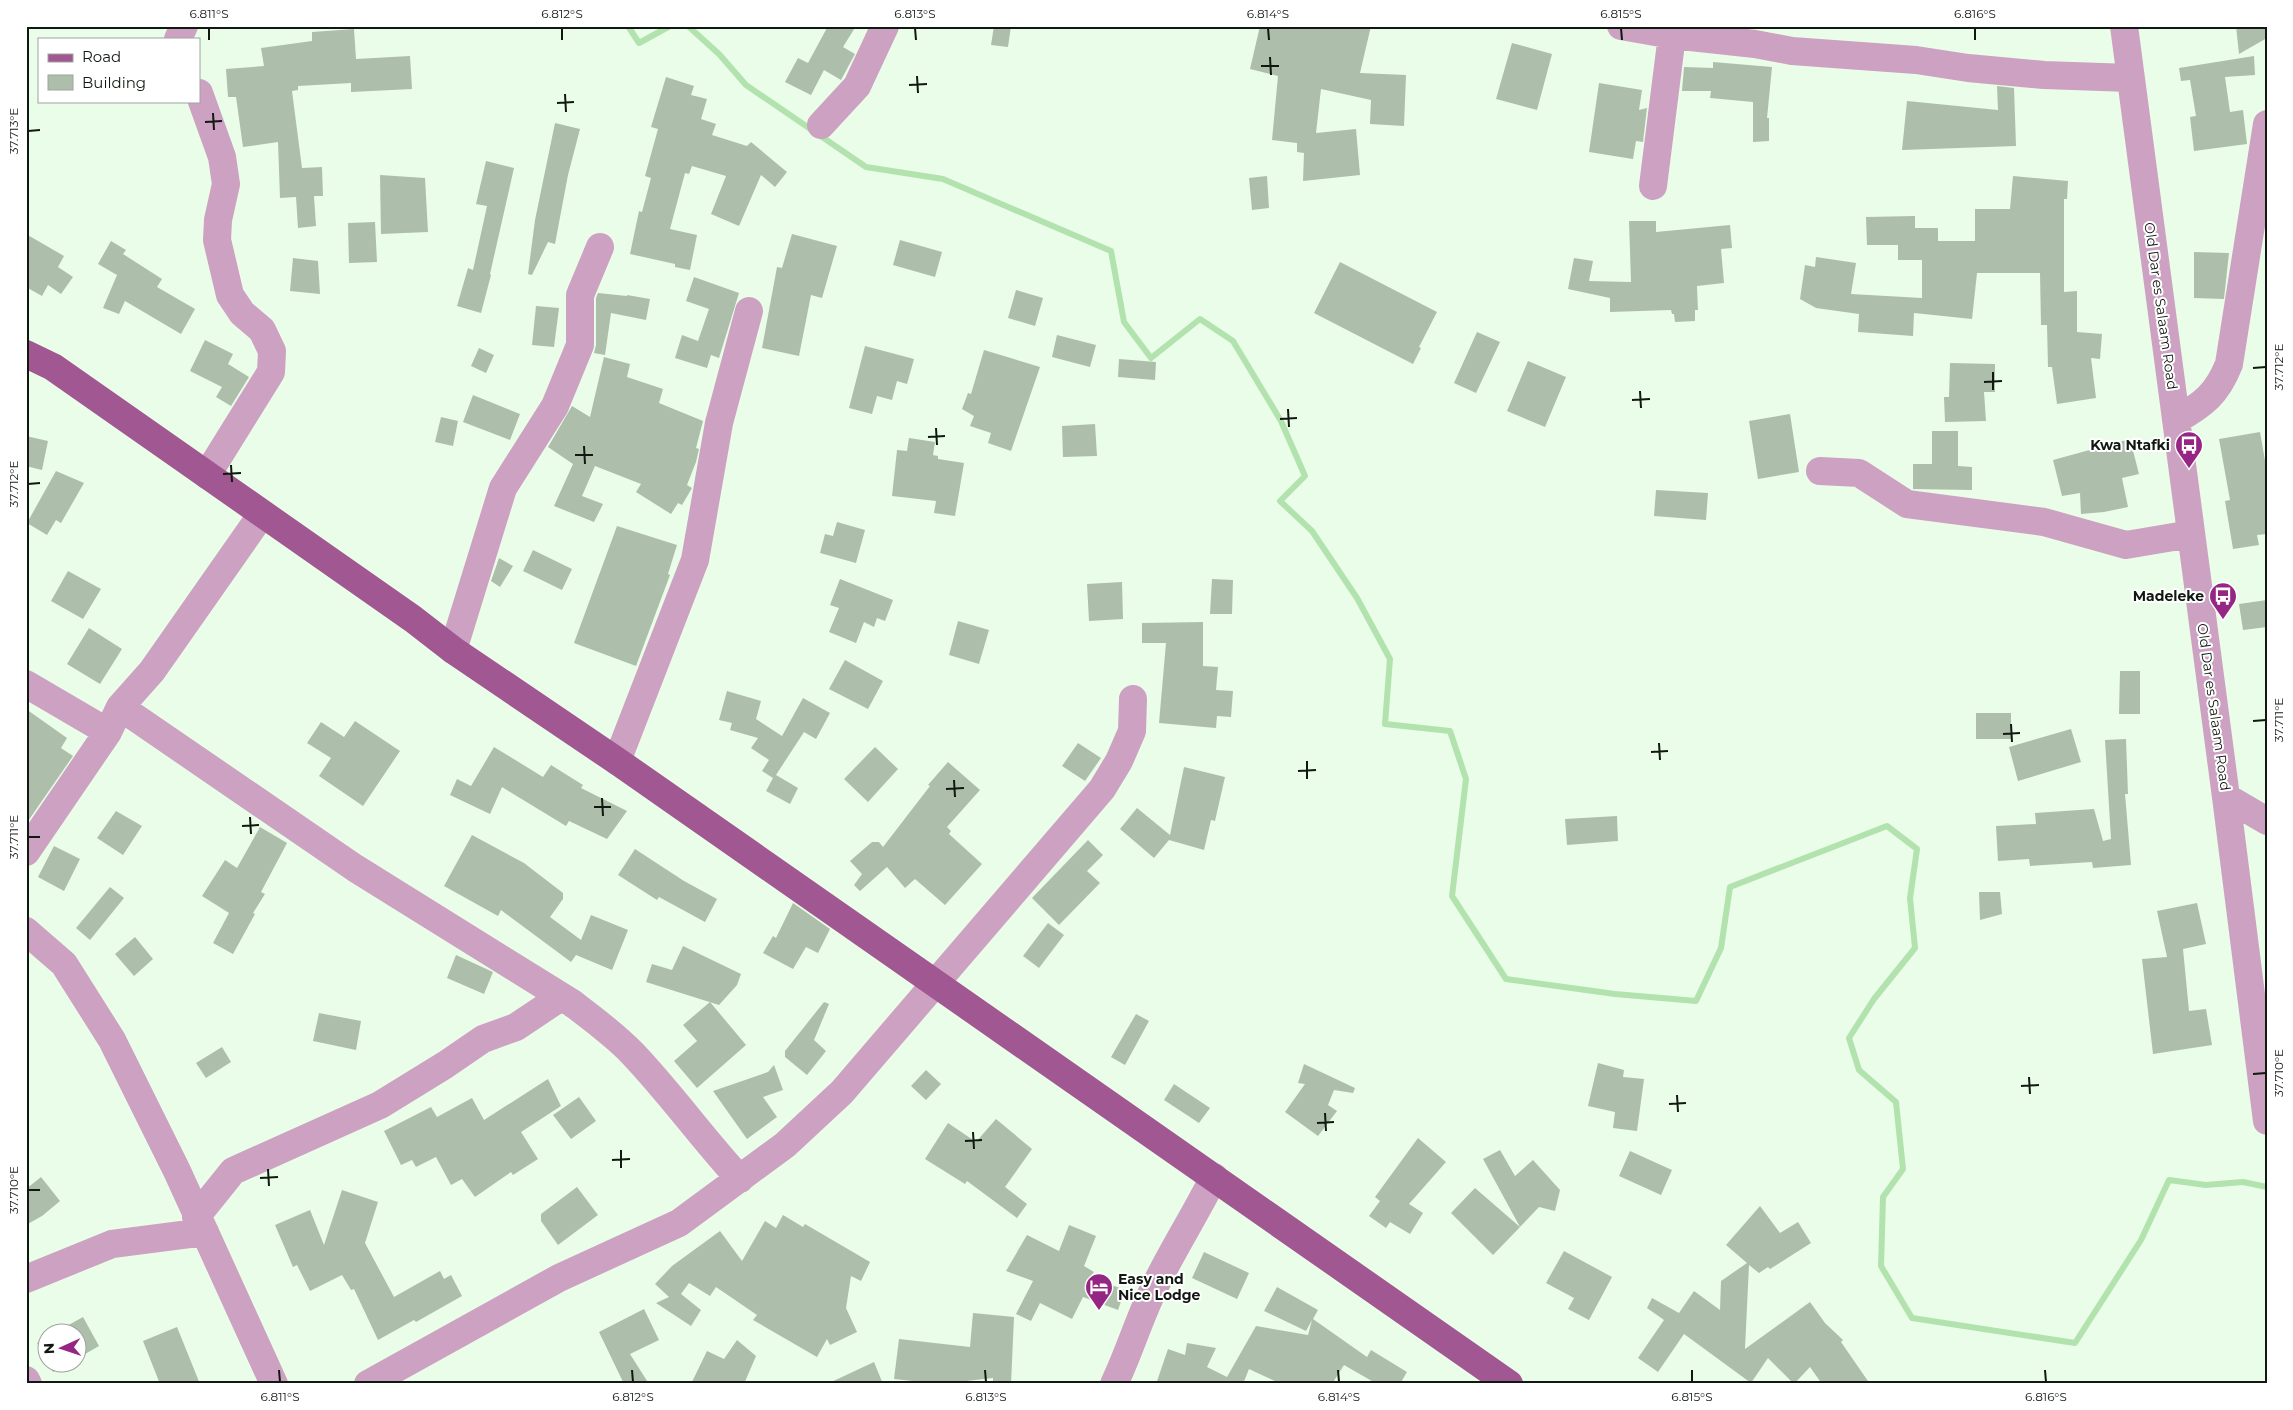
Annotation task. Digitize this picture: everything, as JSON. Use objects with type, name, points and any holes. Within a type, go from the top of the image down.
[{"type":"main road","points":[[26,354],[52,367],[413,619],[453,650],[617,761],[1509,1384]]},
{"type":"street","points":[[173,26],[178,38]]},
{"type":"street","points":[[178,38],[184,26]]},
{"type":"street","points":[[822,125],[857,86],[885,26]]},
{"type":"street","points":[[1621,26],[1755,44],[1792,51],[1916,60],[1968,68],[2044,75],[2130,78]]},
{"type":"street","name":"Old Dar es Salaam Road","points":[[2124,26],[2267,1121]]},
{"type":"street","points":[[1653,186],[1664,32]]},
{"type":"street","points":[[200,96],[222,157],[226,184],[218,220],[217,240],[230,295],[242,313],[262,330],[272,351],[271,372],[206,475]]},
{"type":"street","points":[[2176,420],[2203,405],[2221,384],[2229,364],[2267,124]]},
{"type":"street","points":[[453,650],[503,488],[555,406],[580,345],[580,295],[600,246]]},
{"type":"street","points":[[617,761],[695,560],[720,423],[749,312]]},
{"type":"street","points":[[1820,471],[1859,473],[1907,504],[2044,522],[2126,545],[2191,534]]},
{"type":"street","points":[[26,852],[108,732],[120,707],[152,672],[262,514]]},
{"type":"street","points":[[26,684],[108,732]]},
{"type":"street","points":[[368,1384],[560,1278],[680,1223],[785,1145],[842,1092],[1102,789],[1119,761],[1132,731],[1133,700]]},
{"type":"street","points":[[120,707],[355,868],[590,1017],[632,1053],[681,1109],[712,1149],[740,1179]]},
{"type":"street","points":[[2226,797],[2267,821]]},
{"type":"street","points":[[26,931],[64,964],[112,1040],[177,1172],[274,1384]]},
{"type":"street","points":[[26,1279],[112,1244],[200,1224],[233,1171],[380,1105],[483,1039],[516,1027],[561,997]]},
{"type":"street","points":[[1114,1384],[1157,1282],[1214,1178]]},
{"type":"building","points":[[828,26],[856,26],[843,47],[855,54],[841,80],[824,70],[811,95],[785,82],[798,58],[808,63]]},
{"type":"building","points":[[994,26],[1011,26],[1008,47],[991,45]]},
{"type":"building","points":[[1260,26],[1371,26],[1360,73],[1406,75],[1404,126],[1370,124],[1371,100],[1321,89],[1316,133],[1356,129],[1360,175],[1303,181],[1304,153],[1297,152],[1297,143],[1272,140],[1278,76],[1250,69]]},
{"type":"building","points":[[2236,26],[2267,26],[2267,38],[2239,54]]},
{"type":"building","points":[[354,29],[356,59],[410,56],[412,89],[351,92],[351,83],[298,86],[298,90],[292,91],[302,168],[322,167],[323,196],[314,196],[316,226],[298,228],[296,197],[280,198],[278,142],[243,147],[236,97],[228,97],[226,69],[264,66],[261,48],[312,41],[312,32]]},
{"type":"building","points":[[1512,43],[1552,54],[1537,110],[1496,99]]},
{"type":"building","points":[[2254,56],[2255,75],[2225,77],[2230,112],[2243,110],[2247,144],[2194,151],[2190,117],[2196,116],[2190,80],[2181,81],[2179,68]]},
{"type":"building","points":[[1713,62],[1772,67],[1767,118],[1769,118],[1769,141],[1753,142],[1753,102],[1710,98],[1711,91],[1682,91],[1684,67],[1713,68]]},
{"type":"building","points":[[666,77],[694,86],[691,95],[707,99],[701,119],[716,124],[712,135],[747,146],[751,142],[787,172],[775,187],[761,175],[739,226],[711,214],[726,176],[692,166],[689,174],[685,173],[670,229],[697,235],[690,270],[675,267],[675,264],[630,254],[639,211],[642,212],[651,178],[645,176],[658,129],[651,127]]},
{"type":"building","points":[[1599,83],[1642,90],[1639,110],[1647,108],[1643,142],[1636,141],[1633,159],[1589,152]]},
{"type":"building","points":[[1997,86],[2014,88],[2016,146],[1902,150],[1907,101],[1998,110]]},
{"type":"building","points":[[555,123],[580,129],[568,175],[555,244],[548,242],[532,275],[528,274],[535,220]]},
{"type":"building","points":[[486,161],[514,168],[481,313],[457,306],[468,268],[473,270],[487,206],[476,204]]},
{"type":"building","points":[[380,175],[425,178],[428,232],[381,234]]},
{"type":"building","points":[[1267,176],[1269,208],[1252,210],[1249,178]]},
{"type":"building","points":[[2013,176],[2068,181],[2067,199],[2064,199],[2064,292],[2077,291],[2077,332],[2102,334],[2100,359],[2091,358],[2096,398],[2057,404],[2052,367],[2048,367],[2047,325],[2041,325],[2040,273],[1977,273],[1972,319],[1914,313],[1913,336],[1858,332],[1859,314],[1816,308],[1800,299],[1805,265],[1815,267],[1816,257],[1856,263],[1851,294],[1922,298],[1922,260],[1898,260],[1898,245],[1867,245],[1866,217],[1915,216],[1915,228],[1938,228],[1938,241],[1975,241],[1975,209],[2010,209]]},
{"type":"building","points":[[1629,221],[1656,221],[1656,232],[1730,225],[1732,248],[1721,249],[1724,283],[1697,286],[1698,310],[1695,310],[1695,321],[1675,322],[1674,314],[1672,314],[1671,310],[1610,312],[1610,298],[1568,289],[1574,258],[1593,261],[1589,281],[1631,282]]},
{"type":"building","points":[[375,222],[377,262],[349,263],[348,223]]},
{"type":"building","points":[[26,234],[64,256],[58,267],[73,277],[61,294],[48,285],[42,296],[26,287]]},
{"type":"building","points":[[792,234],[837,246],[822,298],[811,295],[799,356],[762,348],[777,267],[782,268]]},
{"type":"building","points":[[900,240],[942,252],[935,277],[893,265]]},
{"type":"building","points":[[111,241],[126,250],[123,254],[162,279],[157,287],[195,309],[181,334],[125,301],[119,314],[103,308],[117,275],[98,264]]},
{"type":"building","points":[[2194,252],[2229,253],[2224,299],[2194,298]]},
{"type":"building","points":[[293,258],[318,261],[320,294],[290,291]]},
{"type":"building","points":[[1340,262],[1437,312],[1419,347],[1421,348],[1413,364],[1314,313]]},
{"type":"building","points":[[694,277],[739,293],[719,358],[711,355],[707,368],[675,358],[682,335],[698,341],[709,309],[686,301]]},
{"type":"building","points":[[1016,290],[1043,298],[1035,326],[1008,318]]},
{"type":"building","points":[[598,293],[650,299],[646,320],[611,313],[605,355],[594,353],[596,345],[596,298]]},
{"type":"building","points":[[536,306],[559,308],[554,347],[532,345]]},
{"type":"building","points":[[1477,332],[1500,342],[1476,393],[1454,383]]},
{"type":"building","points":[[1057,335],[1096,345],[1090,367],[1052,357]]},
{"type":"building","points":[[205,340],[233,354],[228,364],[249,377],[231,406],[216,397],[222,387],[190,371]]},
{"type":"building","points":[[865,346],[914,359],[907,384],[897,381],[892,400],[877,396],[872,414],[849,408]]},
{"type":"building","points":[[479,348],[494,355],[486,373],[471,366]]},
{"type":"building","points":[[984,350],[1040,367],[1011,451],[988,443],[991,433],[970,426],[974,416],[962,409],[968,393],[971,394]]},
{"type":"building","points":[[604,357],[630,364],[627,377],[663,389],[659,403],[703,421],[696,448],[699,449],[696,462],[687,485],[692,488],[682,505],[678,503],[671,514],[636,492],[641,484],[595,466],[582,496],[603,504],[594,522],[554,506],[573,464],[548,447],[572,406],[590,417]]},
{"type":"building","points":[[1119,359],[1156,362],[1155,380],[1118,377]]},
{"type":"building","points":[[1528,361],[1566,377],[1545,427],[1507,411]]},
{"type":"building","points":[[1950,363],[1995,364],[1995,392],[1984,392],[1986,421],[1945,422],[1944,397],[1949,397]]},
{"type":"building","points":[[473,395],[520,414],[510,440],[463,422]]},
{"type":"building","points":[[1790,414],[1799,472],[1758,479],[1749,421]]},
{"type":"building","points":[[441,417],[458,421],[453,446],[435,442]]},
{"type":"building","points":[[1095,424],[1097,456],[1063,457],[1062,426]]},
{"type":"building","points":[[1932,431],[1958,431],[1958,466],[1972,467],[1972,490],[1913,489],[1913,464],[1932,464]]},
{"type":"building","points":[[2260,432],[2267,472],[2267,534],[2257,535],[2259,545],[2233,549],[2225,501],[2230,500],[2219,439]]},
{"type":"building","points":[[26,436],[48,441],[42,470],[26,466]]},
{"type":"building","points":[[909,438],[935,442],[933,455],[938,456],[938,459],[964,463],[955,516],[934,513],[936,501],[892,496],[897,450],[907,451]]},
{"type":"building","points":[[2130,439],[2139,474],[2122,478],[2128,507],[2081,514],[2080,493],[2062,496],[2053,460]]},
{"type":"building","points":[[56,471],[84,483],[61,523],[56,520],[47,535],[27,523]]},
{"type":"building","points":[[1656,490],[1708,493],[1706,520],[1654,516]]},
{"type":"building","points":[[837,522],[865,530],[856,563],[820,553],[825,534],[833,536]]},
{"type":"building","points":[[617,526],[677,545],[668,574],[670,575],[636,666],[574,643]]},
{"type":"building","points":[[533,550],[572,569],[562,590],[523,571]]},
{"type":"building","points":[[499,558],[513,566],[500,587],[491,581]]},
{"type":"building","points":[[68,571],[101,589],[83,619],[51,601]]},
{"type":"building","points":[[840,579],[893,600],[885,621],[877,618],[874,627],[864,622],[856,643],[829,632],[839,608],[830,605]]},
{"type":"building","points":[[1212,579],[1233,580],[1232,614],[1210,614]]},
{"type":"building","points":[[1122,582],[1123,619],[1089,621],[1087,584]]},
{"type":"building","points":[[2267,600],[2267,627],[2243,630],[2239,604]]},
{"type":"building","points":[[958,621],[989,630],[979,664],[949,655]]},
{"type":"building","points":[[1203,622],[1203,666],[1218,667],[1216,690],[1233,691],[1231,717],[1217,716],[1216,728],[1159,723],[1166,643],[1142,643],[1142,623]]},
{"type":"building","points":[[89,628],[122,649],[100,684],[67,664]]},
{"type":"building","points":[[845,660],[883,681],[868,709],[829,689]]},
{"type":"building","points":[[2120,671],[2140,671],[2140,714],[2119,714]]},
{"type":"building","points":[[727,691],[761,701],[756,719],[782,736],[803,698],[830,713],[816,739],[804,732],[776,775],[798,788],[790,804],[766,791],[773,778],[762,771],[769,760],[751,748],[758,738],[730,730],[732,723],[719,720]]},
{"type":"building","points":[[26,709],[67,738],[61,748],[73,756],[26,824]]},
{"type":"building","points":[[1976,713],[2011,713],[2011,739],[1976,739]]},
{"type":"building","points":[[355,721],[400,751],[363,806],[319,776],[331,758],[307,743],[321,722],[344,737]]},
{"type":"building","points":[[2071,729],[2081,762],[2018,781],[2009,747]]},
{"type":"building","points":[[2126,739],[2128,794],[2125,794],[2131,865],[2093,868],[2092,862],[2030,866],[2029,859],[1998,861],[1996,826],[2036,824],[2035,813],[2094,809],[2103,841],[2111,839],[2105,740]]},
{"type":"building","points":[[1078,743],[1101,758],[1085,781],[1062,766]]},
{"type":"building","points":[[494,747],[543,777],[551,765],[583,785],[581,788],[627,811],[607,839],[569,821],[566,826],[502,787],[490,814],[450,795],[457,779],[471,786]]},
{"type":"building","points":[[875,747],[898,769],[868,802],[844,779]]},
{"type":"building","points":[[948,762],[980,790],[947,827],[951,831],[949,834],[982,864],[945,905],[915,879],[905,888],[887,867],[860,891],[854,885],[862,874],[850,861],[872,842],[879,842],[883,847],[930,786],[928,785]]},
{"type":"building","points":[[1184,767],[1225,777],[1215,821],[1211,820],[1204,850],[1169,840],[1154,858],[1120,829],[1137,808],[1170,835]]},
{"type":"building","points":[[116,811],[142,826],[123,855],[97,838]]},
{"type":"building","points":[[1617,816],[1618,841],[1567,845],[1565,819]]},
{"type":"building","points":[[260,827],[287,843],[261,892],[265,894],[253,913],[255,914],[233,954],[213,943],[229,913],[202,896],[225,860],[237,868]]},
{"type":"building","points":[[472,835],[524,863],[563,893],[563,899],[550,917],[581,940],[591,915],[628,930],[612,970],[576,955],[571,962],[501,910],[498,916],[444,886]]},
{"type":"building","points":[[1088,840],[1103,855],[1087,871],[1100,883],[1059,925],[1032,898]]},
{"type":"building","points":[[54,846],[80,859],[64,891],[38,877]]},
{"type":"building","points":[[635,849],[684,881],[717,899],[705,922],[659,897],[657,900],[618,875]]},
{"type":"building","points":[[110,887],[124,898],[90,940],[76,928]]},
{"type":"building","points":[[1979,892],[2000,892],[2002,914],[1980,920]]},
{"type":"building","points":[[793,903],[830,929],[818,953],[806,947],[793,969],[763,953],[773,936],[776,938]]},
{"type":"building","points":[[2197,903],[2206,944],[2183,949],[2189,1011],[2206,1009],[2212,1045],[2153,1054],[2142,959],[2167,957],[2157,911]]},
{"type":"building","points":[[1048,923],[1064,935],[1039,968],[1023,956]]},
{"type":"building","points":[[135,937],[153,959],[134,976],[115,954]]},
{"type":"building","points":[[683,946],[741,974],[737,985],[719,1005],[646,982],[652,964],[672,970]]},
{"type":"building","points":[[456,955],[493,972],[484,994],[447,978]]},
{"type":"building","points":[[710,1002],[746,1045],[697,1088],[674,1061],[697,1041],[683,1025]]},
{"type":"building","points":[[824,1002],[829,1004],[814,1040],[826,1051],[807,1075],[785,1057],[785,1051]]},
{"type":"building","points":[[319,1013],[361,1021],[356,1050],[313,1041]]},
{"type":"building","points":[[1136,1014],[1149,1021],[1125,1065],[1111,1057]]},
{"type":"building","points":[[222,1047],[231,1062],[206,1078],[196,1063]]},
{"type":"building","points":[[1598,1063],[1624,1070],[1623,1077],[1644,1079],[1637,1131],[1613,1128],[1615,1112],[1588,1106]]},
{"type":"building","points":[[1304,1064],[1355,1088],[1353,1093],[1334,1090],[1328,1105],[1337,1111],[1318,1136],[1285,1112],[1305,1084],[1298,1083]]},
{"type":"building","points":[[774,1065],[783,1090],[763,1097],[777,1117],[747,1139],[713,1091],[768,1072]]},
{"type":"building","points":[[926,1070],[941,1084],[926,1100],[911,1086]]},
{"type":"building","points":[[548,1079],[561,1106],[521,1132],[538,1159],[513,1175],[511,1172],[475,1197],[462,1179],[451,1185],[436,1157],[416,1167],[412,1160],[401,1165],[384,1131],[431,1107],[437,1117],[472,1098],[484,1120]]},
{"type":"building","points":[[1174,1084],[1210,1108],[1199,1123],[1164,1100]]},
{"type":"building","points":[[579,1097],[596,1121],[571,1139],[553,1115]]},
{"type":"building","points":[[996,1119],[1032,1149],[1005,1187],[1027,1204],[1017,1218],[967,1181],[965,1184],[925,1159],[948,1123],[976,1142]]},
{"type":"building","points":[[1418,1138],[1446,1162],[1409,1204],[1423,1213],[1410,1234],[1390,1222],[1386,1228],[1369,1216],[1380,1201],[1375,1197]]},
{"type":"building","points":[[1500,1150],[1515,1176],[1533,1160],[1560,1190],[1555,1211],[1539,1207],[1520,1227],[1483,1159]]},
{"type":"building","points":[[1630,1151],[1672,1170],[1661,1195],[1619,1176]]},
{"type":"building","points":[[41,1177],[60,1201],[42,1216],[26,1225],[26,1189]]},
{"type":"building","points":[[577,1187],[598,1215],[558,1245],[541,1221],[541,1214]]},
{"type":"building","points":[[1475,1188],[1520,1227],[1493,1255],[1451,1213]]},
{"type":"building","points":[[342,1190],[378,1202],[365,1243],[394,1297],[440,1271],[444,1279],[451,1275],[462,1296],[416,1322],[414,1320],[378,1340],[354,1289],[351,1290],[342,1275],[310,1291],[297,1265],[293,1267],[275,1225],[310,1210],[324,1245]]},
{"type":"building","points":[[1760,1206],[1780,1233],[1798,1222],[1811,1243],[1770,1269],[1768,1267],[1759,1273],[1749,1265],[1745,1349],[1810,1302],[1825,1323],[1843,1340],[1841,1342],[1870,1384],[1822,1384],[1810,1367],[1794,1384],[1768,1358],[1751,1383],[1684,1334],[1658,1372],[1638,1358],[1664,1320],[1647,1308],[1652,1298],[1679,1313],[1694,1291],[1720,1310],[1721,1281],[1747,1263],[1726,1245]]},
{"type":"building","points":[[783,1215],[803,1227],[805,1224],[870,1262],[861,1281],[851,1276],[846,1308],[857,1332],[830,1345],[827,1339],[817,1357],[753,1320],[757,1315],[716,1287],[710,1296],[689,1283],[681,1294],[701,1310],[691,1326],[656,1303],[669,1297],[655,1284],[672,1266],[720,1231],[742,1261],[765,1221],[776,1228]]},
{"type":"building","points":[[1069,1225],[1096,1236],[1084,1266],[1094,1272],[1090,1277],[1125,1290],[1118,1310],[1083,1297],[1072,1319],[1040,1303],[1031,1321],[1016,1314],[1033,1281],[1006,1271],[1027,1235],[1059,1251]]},
{"type":"building","points":[[1564,1251],[1612,1277],[1589,1320],[1568,1309],[1574,1298],[1546,1283]]},
{"type":"building","points":[[1204,1252],[1249,1273],[1237,1299],[1192,1278]]},
{"type":"building","points":[[1277,1287],[1318,1310],[1313,1319],[1367,1357],[1371,1350],[1407,1372],[1400,1384],[1377,1384],[1344,1365],[1332,1384],[1281,1384],[1249,1369],[1243,1384],[1156,1384],[1168,1349],[1185,1355],[1187,1343],[1216,1348],[1207,1367],[1227,1377],[1256,1326],[1308,1335],[1312,1320],[1306,1331],[1264,1311]]},
{"type":"building","points":[[644,1309],[659,1340],[630,1354],[649,1384],[624,1384],[599,1332]]},
{"type":"building","points":[[973,1313],[1014,1317],[1011,1384],[993,1384],[993,1378],[940,1384],[894,1379],[899,1339],[970,1347]]},
{"type":"building","points":[[83,1317],[86,1322],[74,1322]]},
{"type":"building","points":[[88,1326],[99,1346],[88,1352]]},
{"type":"building","points":[[177,1327],[200,1384],[160,1384],[143,1341]]},
{"type":"building","points":[[737,1340],[756,1356],[744,1384],[691,1384],[707,1351],[724,1359]]},
{"type":"building","points":[[874,1362],[883,1384],[827,1384]]},
{"type":"waterway","points":[[628,26],[639,43],[670,26]]},
{"type":"waterway","points":[[688,26],[719,54],[746,85],[866,167],[943,179],[1111,251],[1124,322],[1151,358],[1200,319],[1233,341],[1281,421],[1305,476],[1280,501],[1312,531],[1357,598],[1390,659],[1385,724],[1450,731],[1466,779],[1452,896],[1506,979],[1615,994],[1696,1001],[1721,948],[1730,887],[1887,826],[1917,849],[1910,898],[1915,948],[1874,999],[1849,1038],[1859,1070],[1896,1102],[1903,1169],[1883,1197],[1881,1266],[1912,1318],[2075,1343],[2141,1240],[2169,1180],[2206,1185],[2243,1182],[2267,1187]]},
{"type":"place","name":"Kwa Ntafki","points":[[2189,469]]},
{"type":"place","name":"Madeleke","points":[[2223,620]]},
{"type":"place","name":"Easy and Nice Lodge","points":[[1099,1311]]}]
